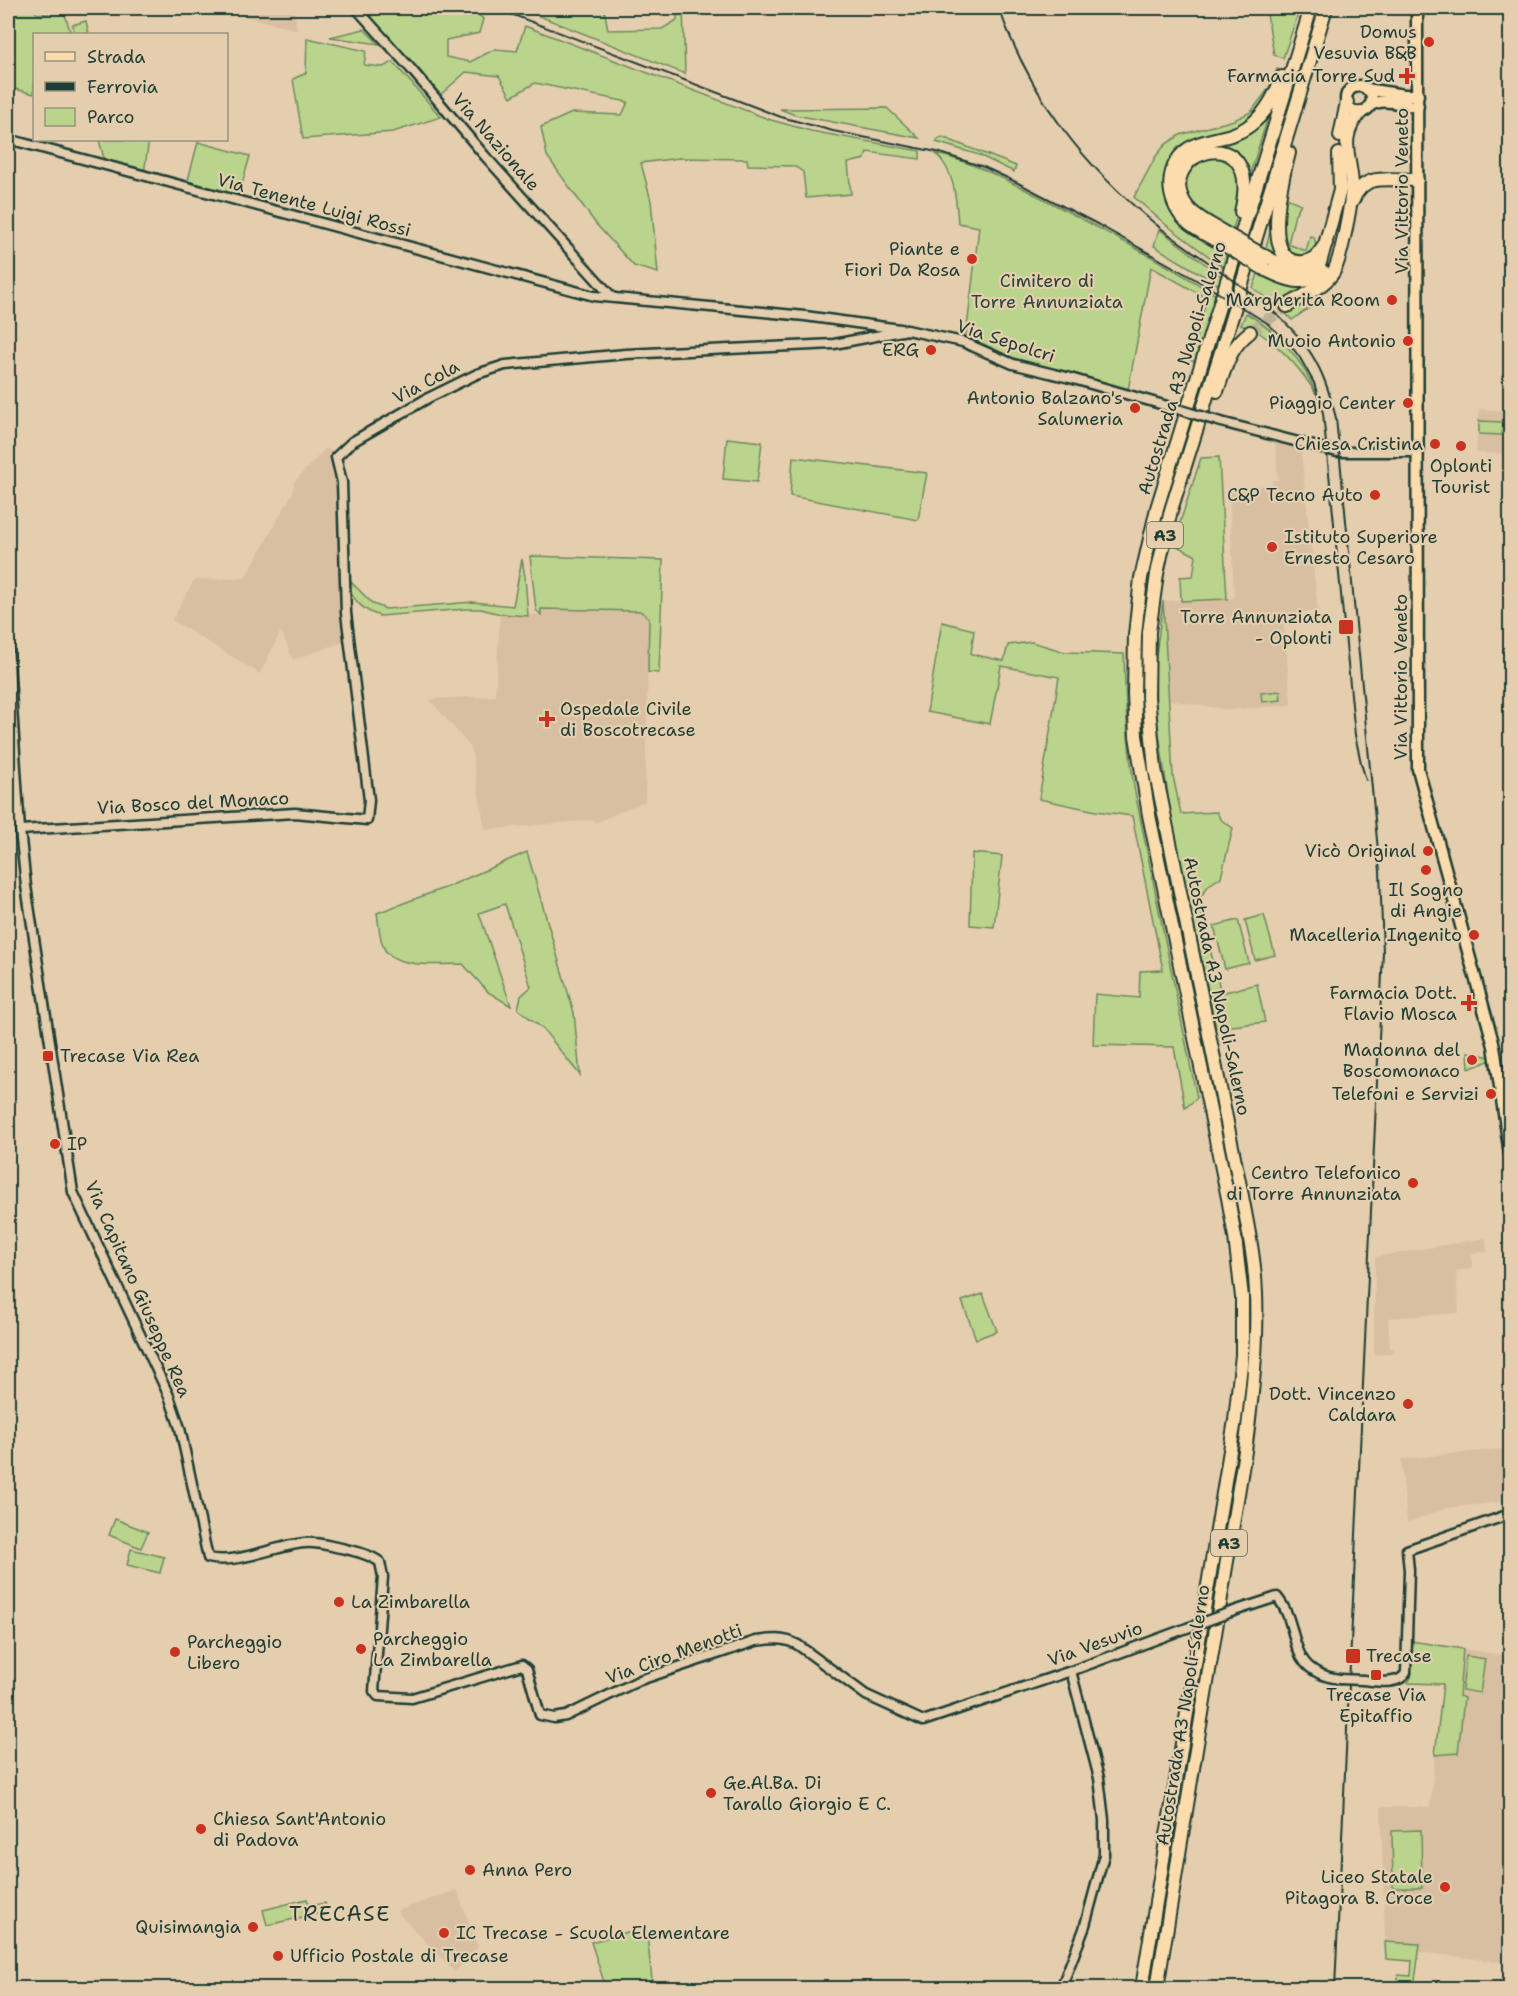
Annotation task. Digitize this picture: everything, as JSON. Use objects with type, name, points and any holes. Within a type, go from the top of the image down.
[{"type":"highway","points":[[1305,8],[1274,96],[1258,119],[1238,133],[1194,145],[1179,157],[1173,167],[1169,186],[1174,206],[1190,224],[1222,238],[1292,281],[1315,279],[1333,261],[1343,234],[1352,185],[1347,155],[1348,130],[1365,109]]},
{"type":"highway","name":"Autostrada A3 Napoli-Salerno","points":[[1142,1989],[1227,1476],[1242,1355],[1242,1297],[1228,1198],[1141,772],[1136,736],[1133,665],[1141,578],[1150,534],[1311,8]]},
{"type":"highway","name":"Autostrada A3 Napoli-Salerno","points":[[1157,1989],[1245,1451],[1257,1321],[1253,1265],[1222,1097],[1155,769],[1147,668],[1151,609],[1161,550],[1178,489],[1326,8]]},
{"type":"highway","points":[[1311,54],[1304,99],[1286,167],[1277,234],[1282,252],[1293,261],[1311,260],[1326,243]]},
{"type":"highway","points":[[1267,264],[1307,271],[1320,263],[1340,190],[1340,140],[1347,102]]},
{"type":"highway","points":[[1222,238],[1191,210],[1186,204],[1181,189],[1185,166],[1196,156],[1209,152],[1223,152],[1235,159],[1241,166],[1245,182],[1244,199],[1232,247],[1227,284]]},
{"type":"highway","points":[[1349,210],[1358,188],[1370,180],[1418,180]]},
{"type":"highway","points":[[1287,306],[1321,284],[1333,273],[1341,252],[1343,234]]},
{"type":"highway","points":[[1178,489],[1197,448],[1233,349],[1238,341],[1250,332]]},
{"type":"main road","name":"Via Vittorio Veneto","points":[[1417,8],[1418,769],[1494,1046],[1510,1155]]},
{"type":"main road","points":[[1357,87],[1404,95],[1418,101],[1401,106],[1383,101],[1365,109],[1353,111],[1347,102],[1347,95],[1351,89],[1357,87]]},
{"type":"main road","points":[[1365,109],[1371,97],[1366,89]]},
{"type":"street","name":"Via Nazionale","points":[[356,8],[612,297]]},
{"type":"street","name":"Via Tenente Luigi Rossi","points":[[8,139],[467,263],[594,296],[612,297]]},
{"type":"street","name":"Via Sepolcri","points":[[612,297],[805,316],[907,330],[963,342],[1013,364],[1337,452],[1418,452]]},
{"type":"street","name":"Via Cola","points":[[367,820],[369,800],[346,614],[342,482],[336,457],[352,442],[428,398],[477,374],[506,365],[626,354],[834,344],[907,330]]},
{"type":"street","points":[[8,646],[20,830]]},
{"type":"street","points":[[8,748],[16,823],[20,830]]},
{"type":"street","name":"Via Bosco del Monaco","points":[[20,830],[295,813],[367,820]]},
{"type":"street","name":"Via Capitano Giuseppe Rea","points":[[20,830],[40,981],[73,1192],[170,1396],[180,1428],[208,1558],[216,1560],[244,1556],[306,1542],[372,1556],[380,1562],[383,1577],[374,1691],[378,1696],[412,1698],[522,1665],[527,1669],[540,1715]]},
{"type":"street","name":"Via Vesuvio","points":[[922,1721],[1071,1671],[1277,1597],[1284,1606],[1298,1652],[1312,1670],[1328,1678],[1395,1681],[1406,1673],[1409,1570],[1407,1550],[1510,1514]]},
{"type":"street","name":"Via Ciro Menotti","points":[[540,1715],[555,1718],[566,1716],[640,1680],[756,1641],[774,1638],[787,1639],[798,1645],[866,1695],[922,1721]]},
{"type":"street","points":[[1061,1989],[1084,1929],[1104,1855],[1104,1820],[1099,1778],[1071,1671]]},
{"type":"shaded area","points":[[229,8],[294,8],[297,30],[229,12]]},
{"type":"shaded area","points":[[1479,409],[1510,411],[1510,454],[1476,453]]},
{"type":"shaded area","points":[[1275,442],[1299,449],[1301,452],[1318,611],[1283,615],[1291,705],[1229,710],[1169,700],[1163,601],[1234,598],[1229,488],[1272,485],[1272,480],[1278,480]]},
{"type":"shaded area","points":[[326,448],[333,452],[333,469],[337,485],[346,641],[293,660],[281,631],[260,674],[172,620],[194,580],[245,578],[293,492],[294,482]]},
{"type":"shaded area","name":"Ospedale Civile di Boscotrecase","points":[[541,609],[640,611],[649,618],[645,801],[595,823],[594,820],[485,830],[471,748],[429,699],[495,696],[500,614],[540,615]]},
{"type":"shaded area","points":[[1486,1238],[1487,1252],[1472,1254],[1472,1269],[1456,1271],[1459,1313],[1388,1318],[1390,1348],[1393,1348],[1394,1353],[1374,1355],[1375,1257]]},
{"type":"shaded area","points":[[1510,1448],[1510,1501],[1447,1508],[1407,1523],[1401,1459]]},
{"type":"shaded area","points":[[1463,1649],[1510,1656],[1510,1832],[1501,1962],[1419,1952],[1420,1944],[1385,1942],[1381,1807],[1430,1807],[1435,1755],[1458,1753],[1464,1698],[1459,1697]]},
{"type":"shaded area","name":"IC Trecase - Scuola Elementare","points":[[457,1890],[478,1947],[455,1972],[396,1911]]},
{"type":"green space","points":[[34,8],[37,14],[64,11],[71,33],[33,33],[33,94],[15,89],[8,114],[8,11]]},
{"type":"green space","points":[[361,8],[461,8],[478,14],[483,19],[479,33],[446,40],[446,57],[470,62],[495,49],[517,51],[525,26],[771,120],[811,131],[920,151],[920,159],[867,152],[865,159],[848,163],[851,194],[806,198],[803,172],[794,166],[748,165],[747,159],[679,158],[641,163],[651,201],[658,273],[634,266],[596,224],[547,156],[541,127],[572,113],[622,115],[628,102],[535,83],[511,97],[499,76],[466,72],[439,96]]},
{"type":"green space","points":[[539,8],[604,8],[608,30],[662,29],[677,20],[677,8],[683,8],[685,74],[534,14]]},
{"type":"green space","points":[[1266,8],[1300,8],[1283,58],[1274,55]]},
{"type":"green space","points":[[86,21],[89,33],[75,33],[72,25]]},
{"type":"green space","points":[[364,29],[379,44],[330,37]]},
{"type":"green space","points":[[307,38],[366,51],[364,65],[383,67],[393,62],[441,117],[393,132],[303,139],[293,79],[306,73]]},
{"type":"green space","points":[[1277,69],[1280,70],[1276,81],[1257,115],[1167,171],[1227,251],[1223,267],[1165,224],[1134,197],[1156,156],[1166,144],[1180,135],[1234,120],[1251,112],[1269,88]]},
{"type":"green space","points":[[887,108],[919,138],[795,115],[780,109]]},
{"type":"green space","points":[[1270,111],[1249,177],[1242,161],[1204,149],[1181,161]]},
{"type":"green space","points":[[942,137],[1016,166],[1014,172],[979,155],[936,142]]},
{"type":"green space","points":[[99,141],[149,141],[144,173],[105,162]]},
{"type":"green space","points":[[198,142],[250,156],[238,198],[187,184]]},
{"type":"green space","name":"Cimitero di Torre Annunziata","points":[[936,154],[967,163],[1013,183],[1117,238],[1216,295],[1197,362],[1190,360],[1207,298],[1151,267],[1128,390],[1013,358],[966,336],[979,227],[958,223],[951,177]]},
{"type":"green space","points":[[1215,155],[1230,162],[1237,171],[1239,179],[1239,206],[1232,232],[1195,209],[1185,196],[1184,185],[1190,165]]},
{"type":"green space","points":[[1284,197],[1301,204],[1295,214],[1288,244],[1306,251],[1310,236],[1314,237],[1317,250],[1311,258],[1293,258],[1281,240]]},
{"type":"green space","points":[[1276,207],[1287,263],[1265,252]]},
{"type":"green space","points":[[1159,229],[1221,276],[1219,285],[1154,246]]},
{"type":"green space","points":[[1259,271],[1313,284],[1280,309],[1253,288]]},
{"type":"green space","points":[[1314,295],[1315,304],[1292,320],[1286,314]]},
{"type":"green space","points":[[1246,313],[1279,337],[1288,347],[1304,369],[1316,394],[1304,375],[1275,344],[1257,331],[1253,334],[1249,328],[1241,325]]},
{"type":"green space","points":[[1479,421],[1503,422],[1502,435],[1479,434]]},
{"type":"green space","points":[[727,438],[762,442],[757,482],[723,479]]},
{"type":"green space","points":[[793,457],[927,473],[918,520],[790,496]]},
{"type":"green space","points":[[1219,457],[1227,599],[1181,601],[1180,577],[1193,576],[1196,556],[1173,544],[1201,458]]},
{"type":"green space","points":[[530,556],[663,560],[659,673],[648,672],[649,618],[640,611],[541,609],[541,615],[536,610]]},
{"type":"green space","points":[[522,559],[528,616],[466,609],[380,616],[362,607],[351,592],[348,579],[373,604],[386,609],[473,602],[513,606]]},
{"type":"green space","points":[[1163,601],[1173,776],[1181,814],[1217,812],[1220,819],[1233,828],[1221,877],[1209,885],[1198,900],[1221,993],[1257,984],[1265,1022],[1216,1028],[1171,816],[1156,713],[1155,663]]},
{"type":"green space","points":[[942,622],[974,630],[971,654],[1004,661],[1008,645],[1032,642],[1065,652],[1124,654],[1127,720],[1134,787],[1197,1098],[1185,1108],[1174,1047],[1093,1045],[1095,994],[1139,998],[1140,971],[1163,970],[1132,816],[1039,799],[1059,677],[1001,666],[990,724],[927,712]]},
{"type":"green space","points":[[1280,691],[1281,700],[1262,702],[1261,693]]},
{"type":"green space","points":[[527,852],[574,1013],[580,1075],[543,1029],[518,1009],[521,996],[531,987],[505,904],[479,913],[511,1006],[488,992],[463,964],[433,965],[400,960],[385,950],[380,937],[377,913],[447,887]]},
{"type":"green space","points":[[972,853],[1002,856],[994,927],[970,925]]},
{"type":"green space","points":[[1264,915],[1275,955],[1255,960],[1245,920]]},
{"type":"green space","points":[[1238,920],[1249,963],[1225,969],[1214,926]]},
{"type":"green space","points":[[1468,1052],[1490,1057],[1491,1060],[1469,1069]]},
{"type":"green space","points":[[983,1294],[997,1331],[976,1339],[962,1301]]},
{"type":"green space","points":[[115,1519],[148,1532],[141,1548],[109,1535]]},
{"type":"green space","points":[[131,1549],[164,1557],[160,1573],[127,1565]]},
{"type":"green space","points":[[1411,1641],[1463,1649],[1459,1696],[1464,1698],[1458,1753],[1435,1755],[1443,1684],[1408,1683],[1411,1677]]},
{"type":"green space","points":[[1466,1656],[1485,1659],[1480,1693],[1462,1690]]},
{"type":"green space","points":[[1421,1830],[1422,1888],[1393,1888],[1392,1831]]},
{"type":"green space","points":[[307,1899],[310,1906],[325,1903],[326,1912],[267,1925],[263,1910]]},
{"type":"green space","points":[[646,1927],[653,1988],[606,1988],[591,1942]]},
{"type":"green space","points":[[1385,1942],[1420,1944],[1414,1988],[1397,1988],[1398,1975],[1411,1976],[1412,1961],[1386,1959]]},
{"type":"tunnel","points":[[1250,332],[1287,306]]},
{"type":"railway","points":[[495,8],[781,117],[833,131],[937,152],[984,167],[1099,225],[1267,323],[1289,343],[1300,358],[1314,383],[1323,413],[1355,735],[1366,780]]},
{"type":"railway","points":[[999,8],[1027,72],[1062,128],[1083,154],[1106,179],[1158,226],[1244,288],[1286,323],[1303,342],[1316,362],[1336,418],[1380,871],[1383,952],[1335,1988]]},
{"type":"place","name":"Domus Vesuvia B&B","points":[[1429,42]]},
{"type":"place","name":"Farmacia Torre Sud","points":[[1407,76]]},
{"type":"place","name":"Piante e Fiori Da Rosa","points":[[972,259]]},
{"type":"place","name":"Margherita Room","points":[[1392,300]]},
{"type":"place","name":"Muoio Antonio","points":[[1408,341]]},
{"type":"place","name":"ERG","points":[[931,350]]},
{"type":"place","name":"Piaggio Center","points":[[1408,403]]},
{"type":"place","name":"Antonio Balzano's Salumeria","points":[[1135,408]]},
{"type":"place","name":"Chiesa Cristina","points":[[1435,444]]},
{"type":"place","name":"Oplonti Tourist","points":[[1461,446]]},
{"type":"place","name":"C&P Tecno Auto","points":[[1375,495]]},
{"type":"place","name":"Istituto Superiore Ernesto Cesaro","points":[[1272,547]]},
{"type":"place","name":"Torre Annunziata - Oplonti","points":[[1346,627]]},
{"type":"place","name":"Ospedale Civile di Boscotrecase","points":[[547,719]]},
{"type":"place","name":"Vicò Original","points":[[1428,851]]},
{"type":"place","name":"Il Sogno di Angie","points":[[1426,870]]},
{"type":"place","name":"Macelleria Ingenito","points":[[1474,935]]},
{"type":"place","name":"Farmacia Dott. Flavio Mosca","points":[[1469,1003]]},
{"type":"place","name":"Trecase Via Rea","points":[[48,1056]]},
{"type":"place","name":"Madonna del Boscomonaco","points":[[1472,1060]]},
{"type":"place","name":"Telefoni e Servizi","points":[[1491,1094]]},
{"type":"place","name":"IP","points":[[55,1144]]},
{"type":"place","name":"Centro Telefonico di Torre Annunziata","points":[[1413,1183]]},
{"type":"place","name":"Dott. Vincenzo Caldara","points":[[1408,1404]]},
{"type":"place","name":"La Zimbarella","points":[[339,1602]]},
{"type":"place","name":"Parcheggio La Zimbarella","points":[[361,1649]]},
{"type":"place","name":"Parcheggio Libero","points":[[175,1652]]},
{"type":"place","name":"Trecase","points":[[1353,1656]]},
{"type":"place","name":"Trecase Via Epitaffio","points":[[1376,1675]]},
{"type":"place","name":"Ge.Al.Ba. Di Tarallo Giorgio E C.","points":[[711,1793]]},
{"type":"place","name":"Chiesa Sant'Antonio di Padova","points":[[201,1829]]},
{"type":"place","name":"Anna Pero","points":[[470,1870]]},
{"type":"place","name":"Liceo Statale Pitagora B. Croce","points":[[1445,1887]]},
{"type":"place","name":"Quisimangia","points":[[253,1927]]},
{"type":"place","name":"IC Trecase - Scuola Elementare","points":[[444,1933]]},
{"type":"place","name":"Ufficio Postale di Trecase","points":[[278,1956]]},
{"type":"district","name":"TRECASE","points":[[340,1914]]}]
